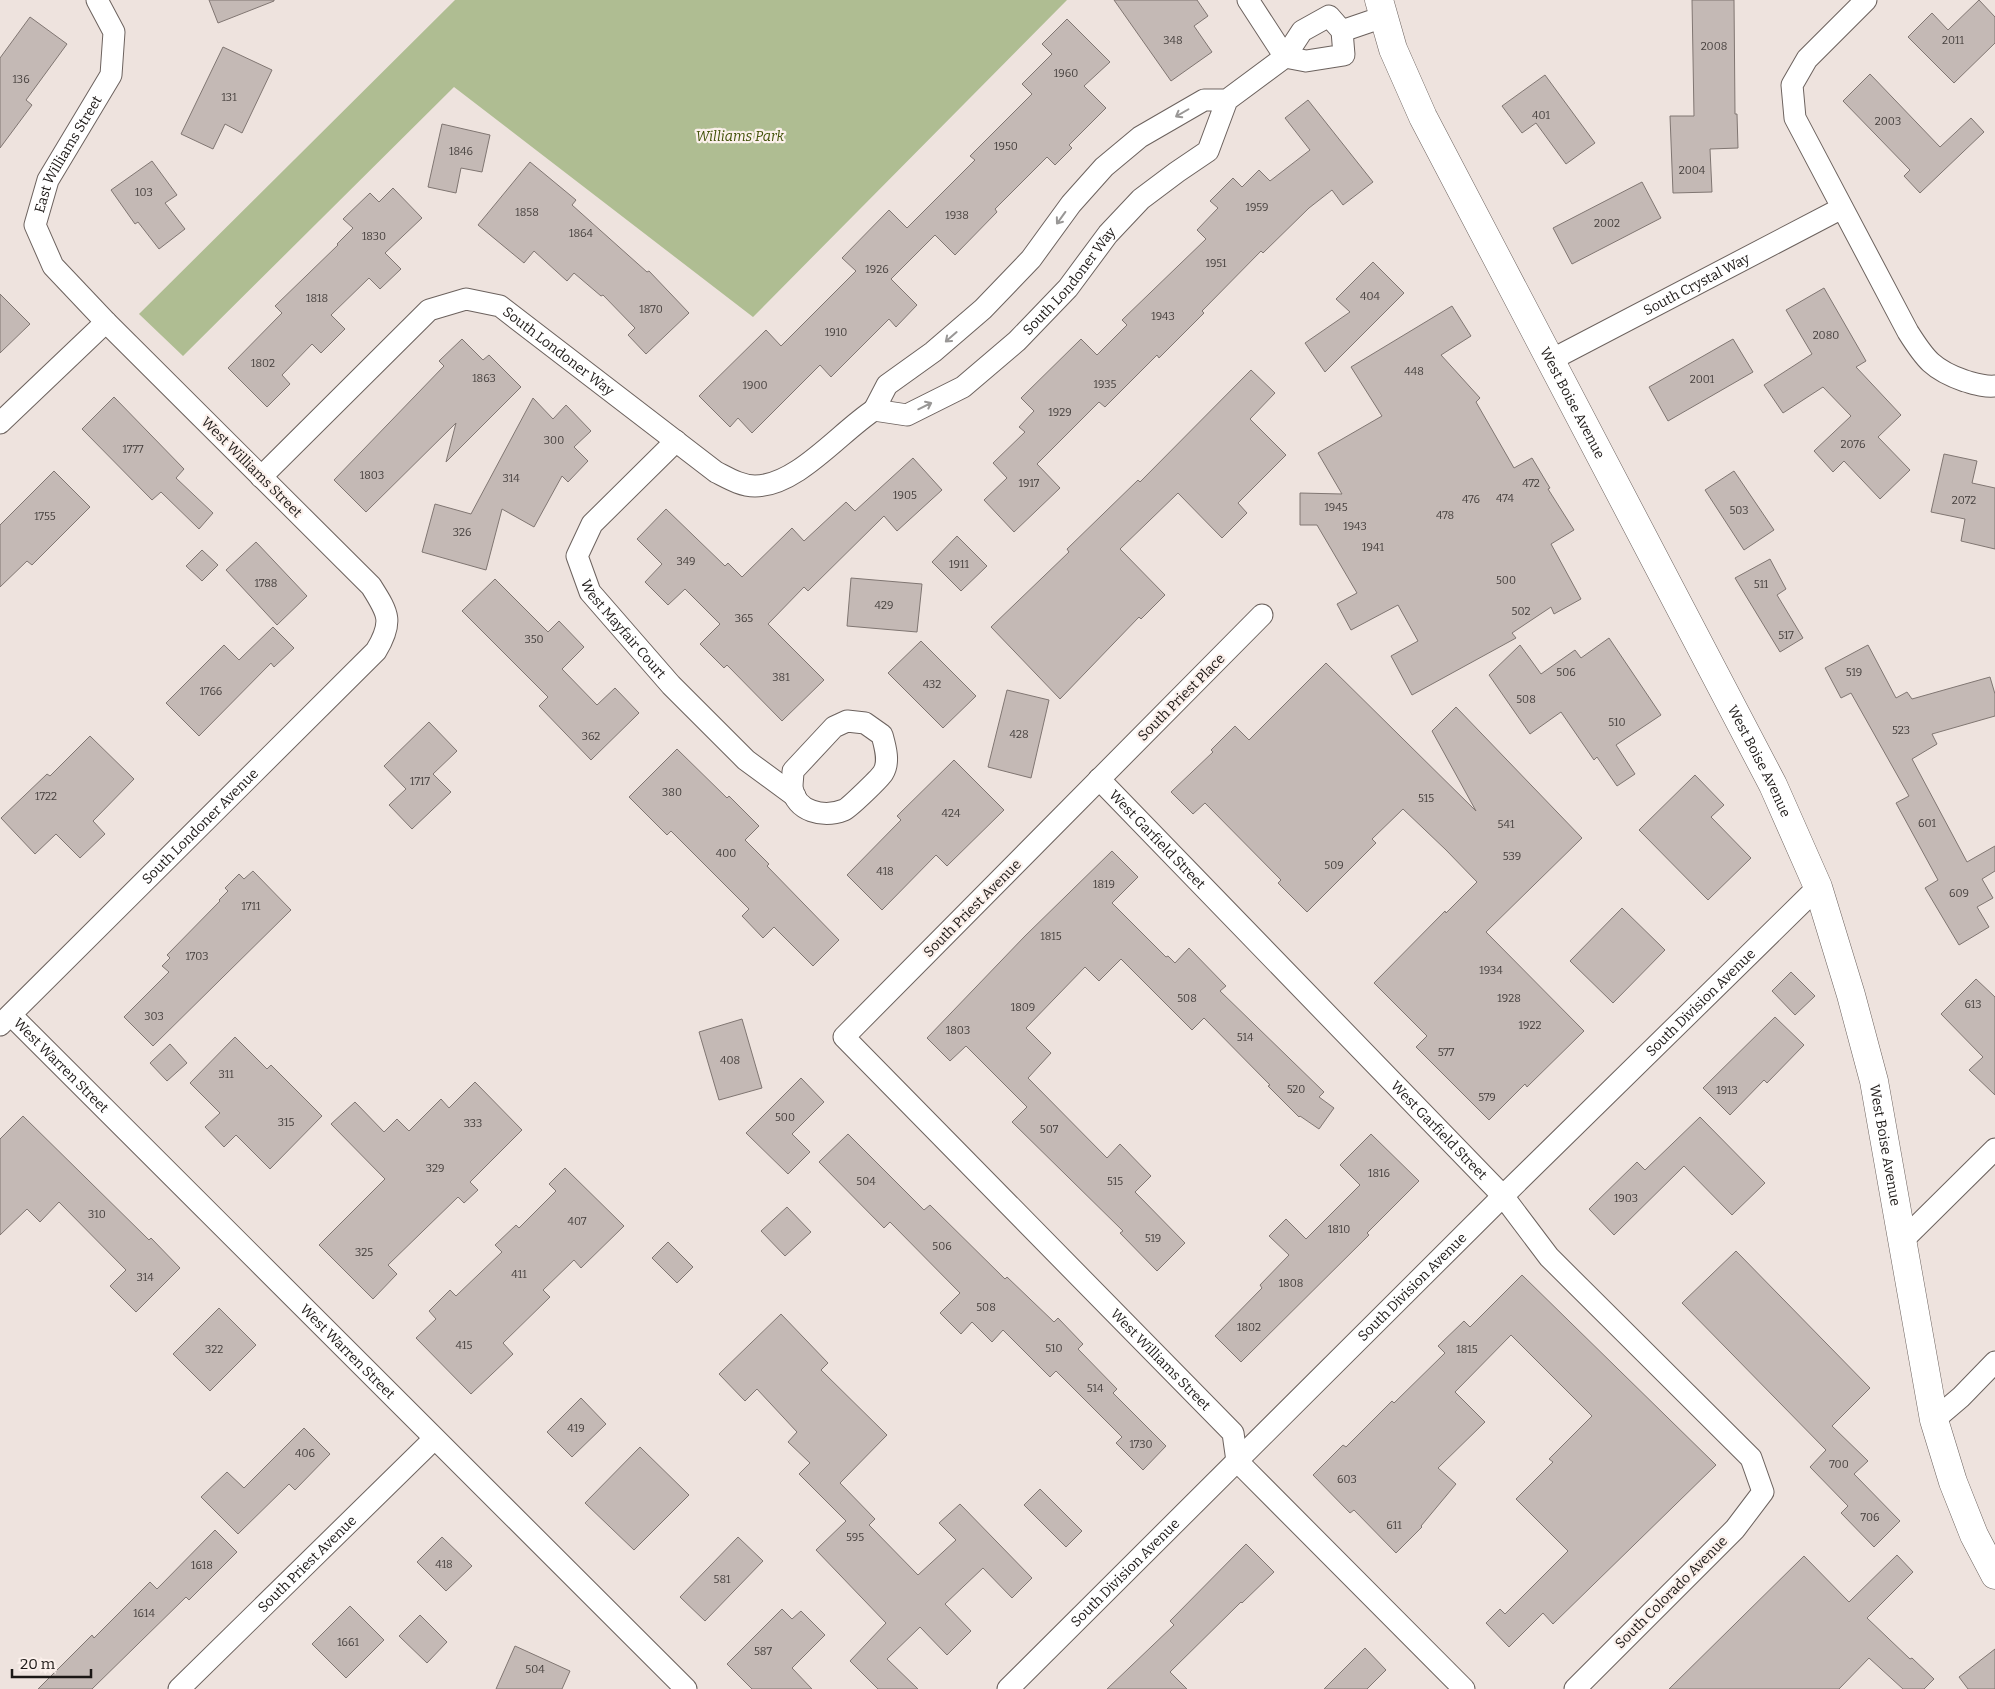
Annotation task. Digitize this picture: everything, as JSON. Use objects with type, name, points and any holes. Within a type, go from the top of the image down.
[{"type":"street","name":"East Williams Street","points":[[96,0],[114,32],[111,75],[48,180],[35,224],[53,266],[106,322]]},
{"type":"street","points":[[874,410],[887,384],[933,352],[983,309],[1031,259],[1071,204],[1104,167],[1140,137],[1204,100],[1227,100],[1284,57],[1302,31],[1329,16],[1342,31],[1344,55],[1306,61],[1284,57],[1248,0]]},
{"type":"street","points":[[1866,0],[1806,59],[1792,85],[1795,118],[1908,332],[1924,356],[1945,374],[1984,387],[1995,386]]},
{"type":"street","points":[[1342,31],[1381,9]]},
{"type":"street","name":"West Boise Avenue","points":[[1381,9],[1393,49],[1424,117],[1773,785],[1818,887],[1851,995],[1874,1081],[1934,1420],[1953,1482],[1974,1535],[1995,1575]]},
{"type":"street","name":"South Londoner Way","points":[[261,477],[429,310],[466,299],[500,306],[716,472],[736,482],[756,486],[775,482],[799,471],[857,420],[874,410],[907,415],[963,387],[1017,341],[1068,288],[1108,234],[1142,199],[1208,151],[1227,100]]},
{"type":"street","name":"South Crystal Way","points":[[1551,360],[1842,208]]},
{"type":"street","points":[[0,423],[106,322]]},
{"type":"street","name":"West Williams Street","points":[[106,322],[371,586],[382,603],[388,620]]},
{"type":"street","name":"West Mayfair Court","points":[[676,441],[592,524],[577,556],[590,592],[671,685],[746,760],[795,796],[798,802],[811,812],[826,814],[846,810],[884,772],[887,756],[882,735],[865,723],[848,721],[834,727],[793,771],[792,788],[795,796]]},
{"type":"street","name":"South Priest Place","points":[[1099,780],[1262,615]]},
{"type":"street","name":"South Londoner Avenue","points":[[5,1020],[376,651],[385,636],[388,620]]},
{"type":"street","name":"South Priest Avenue","points":[[844,1036],[1099,780]]},
{"type":"street","name":"West Garfield Street","points":[[1099,780],[1503,1196],[1549,1257],[1751,1458],[1763,1492]]},
{"type":"street","name":"South Division Avenue","points":[[1008,1689],[1503,1196],[1818,887]]},
{"type":"street","name":"West Warren Street","points":[[5,1020],[434,1438],[686,1689]]},
{"type":"street","name":"West Williams Street","points":[[844,1036],[1234,1433],[1237,1462]]},
{"type":"street","points":[[1903,1240],[1995,1149]]},
{"type":"street","points":[[1934,1420],[1961,1397],[1995,1362]]},
{"type":"street","name":"South Priest Avenue","points":[[179,1689],[434,1438]]},
{"type":"street","points":[[1237,1462],[1464,1689]]},
{"type":"street","name":"South Colorado Avenue","points":[[1575,1689],[1735,1529],[1763,1492]]},
{"type":"green space","name":"Williams Park","points":[[455,0],[1067,0],[753,317],[454,87],[183,356],[139,314]]},
{"type":"building","points":[[209,0],[274,0],[274,1],[218,23]]},
{"type":"building","points":[[1114,0],[1197,0],[1208,16],[1194,26],[1212,52],[1171,81]]},
{"type":"building","points":[[1692,0],[1734,0],[1735,114],[1737,114],[1738,148],[1710,149],[1712,192],[1673,193],[1670,116],[1694,116]]},
{"type":"building","points":[[1979,0],[1995,17],[1995,43],[1954,83],[1908,37],[1932,13],[1948,30]]},
{"type":"building","points":[[30,17],[67,44],[26,100],[32,105],[0,148],[0,58]]},
{"type":"building","points":[[1067,19],[1110,62],[1084,86],[1106,108],[1069,145],[1072,148],[1055,165],[1047,157],[995,209],[997,212],[955,255],[935,235],[891,279],[917,305],[896,327],[889,319],[831,377],[820,365],[752,433],[738,418],[730,427],[699,396],[766,330],[781,346],[856,271],[842,258],[889,210],[907,228],[975,160],[970,156],[1032,94],[1022,84],[1052,54],[1042,44]]},
{"type":"building","points":[[223,47],[272,70],[242,133],[225,124],[213,149],[181,134]]},
{"type":"building","points":[[1870,74],[1940,147],[1971,118],[1984,132],[1920,193],[1904,176],[1910,170],[1843,101]]},
{"type":"building","points":[[1545,75],[1595,143],[1566,164],[1536,123],[1522,133],[1502,106]]},
{"type":"building","points":[[1308,100],[1373,182],[1343,205],[1332,190],[1309,208],[1263,253],[1261,251],[1202,311],[1204,313],[1159,358],[1157,355],[1105,407],[1099,402],[1037,464],[1060,488],[1014,532],[984,500],[1007,478],[993,463],[1025,432],[1019,427],[1034,411],[1021,398],[1081,339],[1097,355],[1127,325],[1122,320],[1206,239],[1197,230],[1218,208],[1210,201],[1233,178],[1242,187],[1259,170],[1270,181],[1310,150],[1285,118]]},
{"type":"building","points":[[442,124],[490,135],[482,172],[461,168],[456,193],[428,187]]},
{"type":"building","points":[[152,161],[177,195],[165,203],[185,229],[159,249],[138,222],[135,224],[111,190]]},
{"type":"building","points":[[530,162],[576,200],[572,205],[647,272],[649,271],[689,313],[646,354],[628,335],[635,328],[603,295],[601,296],[574,273],[567,281],[534,251],[524,263],[478,225]]},
{"type":"building","points":[[1642,182],[1661,218],[1572,264],[1553,228]]},
{"type":"building","points":[[393,188],[422,218],[385,253],[401,269],[380,289],[369,278],[331,315],[345,329],[321,353],[312,344],[282,375],[290,384],[267,407],[228,368],[282,313],[275,306],[353,228],[343,219],[370,193],[379,202]]},
{"type":"building","points":[[1373,262],[1404,293],[1325,372],[1305,343],[1350,312],[1336,299]]},
{"type":"building","points":[[1824,288],[1866,361],[1856,367],[1901,415],[1878,437],[1910,470],[1880,499],[1844,461],[1833,472],[1814,451],[1851,416],[1823,387],[1783,413],[1764,385],[1812,354],[1786,310]]},
{"type":"building","points":[[0,294],[30,324],[0,353]]},
{"type":"building","points":[[1452,306],[1471,336],[1441,355],[1480,398],[1476,402],[1514,468],[1532,458],[1550,488],[1548,489],[1574,530],[1551,544],[1581,599],[1554,614],[1551,607],[1512,633],[1516,638],[1412,695],[1391,656],[1418,641],[1398,605],[1351,630],[1337,604],[1357,593],[1317,525],[1300,525],[1300,493],[1342,494],[1318,453],[1382,416],[1351,367]]},
{"type":"building","points":[[462,339],[483,360],[489,355],[521,387],[446,462],[456,423],[366,512],[334,480],[444,366],[439,361]]},
{"type":"building","points":[[1733,339],[1753,372],[1668,421],[1649,387]]},
{"type":"building","points":[[1251,370],[1275,393],[1250,419],[1286,455],[1238,503],[1247,513],[1222,538],[1178,493],[1120,549],[1165,595],[1141,619],[1139,617],[1060,699],[991,627],[1069,552],[1067,549],[1138,480],[1140,482]]},
{"type":"building","points":[[114,397],[184,469],[176,478],[213,513],[199,529],[161,492],[152,500],[82,429]]},
{"type":"building","points":[[533,398],[553,419],[566,405],[591,431],[574,447],[588,461],[568,482],[562,476],[534,527],[502,509],[486,570],[422,552],[435,504],[471,514]]},
{"type":"building","points":[[1944,454],[1977,461],[1972,483],[1995,488],[1995,549],[1961,541],[1965,519],[1931,512]]},
{"type":"building","points":[[913,458],[942,490],[897,531],[884,516],[808,591],[804,587],[768,624],[824,680],[782,721],[727,665],[724,668],[700,644],[720,624],[685,589],[668,605],[645,582],[662,564],[637,539],[666,509],[725,566],[728,563],[742,577],[792,528],[804,541],[846,502],[855,511]]},
{"type":"building","points":[[54,471],[90,507],[32,565],[27,561],[0,587],[0,525]]},
{"type":"building","points":[[1734,471],[1774,530],[1744,550],[1705,490]]},
{"type":"building","points":[[957,536],[987,566],[961,591],[932,562]]},
{"type":"building","points":[[256,542],[307,596],[277,625],[226,570]]},
{"type":"building","points":[[202,550],[218,565],[202,581],[186,566]]},
{"type":"building","points":[[1770,559],[1786,589],[1777,595],[1803,638],[1780,652],[1735,578]]},
{"type":"building","points":[[851,578],[922,584],[917,632],[847,626]]},
{"type":"building","points":[[495,579],[548,632],[559,621],[584,647],[562,669],[597,705],[615,688],[639,713],[591,760],[539,706],[548,697],[462,611]]},
{"type":"building","points":[[273,627],[294,648],[274,667],[271,663],[199,736],[166,703],[224,645],[239,660]]},
{"type":"building","points":[[1609,638],[1661,715],[1616,745],[1635,774],[1617,786],[1597,757],[1594,760],[1561,712],[1530,734],[1489,675],[1520,645],[1541,674],[1575,650],[1581,658]]},
{"type":"building","points":[[921,641],[976,696],[943,728],[888,673]]},
{"type":"building","points":[[1868,645],[1896,698],[1907,692],[1912,699],[1990,677],[1995,694],[1995,716],[1932,734],[1937,744],[1912,759],[1967,862],[1995,846],[1995,871],[1982,879],[1993,898],[1977,907],[1989,927],[1959,945],[1925,888],[1938,880],[1896,803],[1909,796],[1851,693],[1841,698],[1825,668]]},
{"type":"building","points":[[1326,663],[1476,811],[1432,731],[1456,707],[1582,838],[1486,932],[1584,1031],[1527,1087],[1525,1084],[1489,1120],[1416,1047],[1427,1036],[1374,983],[1445,911],[1446,913],[1477,882],[1446,850],[1403,809],[1372,839],[1376,843],[1307,912],[1278,883],[1281,880],[1205,803],[1193,814],[1171,792],[1213,752],[1211,750],[1235,726],[1249,740]]},
{"type":"building","points":[[1007,690],[1049,700],[1031,778],[988,767]]},
{"type":"building","points":[[429,722],[457,751],[433,774],[451,792],[412,829],[389,805],[406,789],[384,766]]},
{"type":"building","points":[[90,736],[134,779],[93,821],[105,834],[80,858],[56,834],[35,854],[1,818],[47,774],[50,776]]},
{"type":"building","points":[[677,749],[759,826],[745,840],[769,864],[767,866],[839,940],[813,966],[774,927],[763,938],[742,916],[749,909],[671,831],[667,835],[629,797]]},
{"type":"building","points":[[954,760],[1004,810],[947,866],[936,855],[882,910],[847,875],[901,820],[897,816]]},
{"type":"building","points":[[1695,775],[1724,805],[1711,817],[1751,858],[1708,900],[1639,830]]},
{"type":"building","points":[[1112,851],[1138,877],[1112,903],[1166,957],[1168,956],[1175,963],[1189,948],[1226,986],[1220,991],[1324,1092],[1319,1097],[1334,1108],[1319,1129],[1299,1117],[1204,1018],[1192,1030],[1121,959],[1099,981],[1085,967],[1026,1028],[1051,1053],[1028,1078],[1107,1158],[1120,1144],[1151,1176],[1135,1192],[1185,1243],[1157,1271],[1120,1233],[1123,1231],[1012,1122],[1027,1107],[966,1046],[950,1061],[927,1038],[1025,936]]},
{"type":"building","points":[[253,871],[291,910],[153,1046],[124,1017],[169,972],[162,966],[170,958],[167,955],[220,901],[228,891],[225,888],[239,874],[244,879]]},
{"type":"building","points":[[1622,908],[1665,950],[1613,1003],[1570,961]]},
{"type":"building","points":[[1791,972],[1815,996],[1795,1015],[1772,991]]},
{"type":"building","points":[[1976,979],[1995,997],[1995,1095],[1969,1070],[1983,1057],[1941,1014]]},
{"type":"building","points":[[1775,1017],[1804,1045],[1767,1083],[1764,1080],[1730,1115],[1703,1088]]},
{"type":"building","points":[[742,1019],[762,1088],[719,1100],[699,1032]]},
{"type":"building","points":[[235,1037],[267,1069],[271,1065],[322,1116],[270,1169],[236,1135],[224,1147],[205,1127],[220,1113],[190,1083]]},
{"type":"building","points":[[170,1044],[187,1063],[167,1081],[150,1063]]},
{"type":"building","points":[[801,1078],[824,1102],[792,1134],[810,1152],[788,1174],[746,1133]]},
{"type":"building","points":[[475,1082],[522,1130],[470,1182],[478,1190],[464,1203],[458,1197],[388,1265],[397,1274],[373,1299],[319,1245],[385,1179],[331,1124],[355,1102],[384,1132],[397,1119],[409,1131],[441,1099],[449,1108]]},
{"type":"building","points":[[23,1116],[180,1268],[136,1312],[110,1286],[126,1270],[59,1202],[40,1222],[27,1209],[0,1235],[0,1139]]},
{"type":"building","points":[[1700,1117],[1765,1183],[1732,1215],[1684,1166],[1614,1235],[1589,1209],[1637,1162],[1645,1170]]},
{"type":"building","points":[[848,1134],[924,1210],[930,1205],[1005,1279],[1007,1277],[1054,1322],[1058,1318],[1083,1344],[1078,1349],[1117,1389],[1113,1393],[1166,1446],[1143,1470],[1116,1443],[1122,1437],[1056,1371],[1050,1377],[1003,1330],[992,1342],[972,1322],[961,1334],[940,1313],[960,1293],[890,1222],[884,1228],[819,1162]]},
{"type":"building","points":[[1371,1134],[1419,1181],[1367,1233],[1369,1235],[1241,1362],[1215,1336],[1262,1288],[1260,1285],[1289,1255],[1269,1236],[1286,1219],[1306,1239],[1360,1185],[1340,1165]]},
{"type":"building","points":[[565,1168],[624,1226],[581,1268],[574,1260],[543,1290],[550,1297],[503,1343],[513,1354],[471,1394],[416,1338],[436,1319],[429,1311],[450,1290],[456,1296],[502,1252],[495,1245],[516,1225],[519,1228],[556,1191],[549,1184]]},
{"type":"building","points":[[787,1207],[811,1232],[785,1256],[761,1231]]},
{"type":"building","points":[[668,1242],[693,1267],[677,1283],[652,1258]]},
{"type":"building","points":[[1736,1251],[1870,1388],[1832,1426],[1868,1461],[1854,1474],[1900,1521],[1874,1547],[1841,1513],[1848,1506],[1810,1467],[1826,1450],[1682,1303]]},
{"type":"building","points":[[1522,1275],[1716,1465],[1553,1624],[1543,1613],[1509,1647],[1486,1623],[1500,1609],[1505,1614],[1568,1551],[1516,1499],[1553,1462],[1549,1459],[1592,1416],[1511,1335],[1455,1392],[1485,1422],[1438,1468],[1456,1484],[1422,1527],[1396,1553],[1354,1510],[1350,1513],[1313,1475],[1343,1445],[1346,1447],[1392,1401],[1394,1403],[1445,1353],[1438,1346],[1464,1321],[1470,1327]]},
{"type":"building","points":[[219,1308],[256,1345],[210,1391],[173,1354]]},
{"type":"building","points":[[781,1314],[828,1363],[821,1370],[887,1435],[840,1483],[875,1519],[869,1525],[918,1575],[956,1540],[939,1523],[960,1504],[1032,1578],[1012,1598],[983,1568],[945,1604],[971,1631],[947,1655],[920,1627],[887,1659],[918,1689],[878,1689],[850,1661],[886,1623],[816,1550],[846,1521],[799,1474],[810,1463],[788,1442],[797,1432],[757,1389],[745,1401],[719,1374]]},
{"type":"building","points":[[581,1398],[606,1424],[572,1457],[547,1432]]},
{"type":"building","points":[[304,1428],[330,1454],[295,1490],[289,1484],[238,1534],[201,1497],[227,1472],[244,1488]]},
{"type":"building","points":[[640,1447],[689,1495],[634,1550],[585,1503]]},
{"type":"building","points":[[1040,1489],[1082,1531],[1066,1547],[1024,1505]]},
{"type":"building","points":[[215,1530],[237,1552],[189,1600],[186,1597],[92,1689],[38,1689],[92,1635],[94,1638],[150,1582],[157,1589]]},
{"type":"building","points":[[442,1537],[472,1566],[446,1591],[417,1562]]},
{"type":"building","points":[[738,1537],[763,1561],[705,1621],[680,1597]]},
{"type":"building","points":[[1246,1544],[1274,1572],[1170,1672],[1187,1689],[1107,1689],[1174,1625],[1170,1621]]},
{"type":"building","points":[[1897,1555],[1913,1572],[1867,1618],[1934,1679],[1924,1689],[1903,1689],[1869,1658],[1839,1689],[1669,1689],[1804,1556],[1849,1602]]},
{"type":"building","points":[[350,1606],[384,1640],[346,1678],[312,1644]]},
{"type":"building","points":[[782,1609],[792,1619],[801,1611],[825,1635],[792,1668],[812,1689],[752,1689],[727,1664]]},
{"type":"building","points":[[420,1615],[447,1642],[427,1663],[399,1636]]},
{"type":"building","points":[[515,1646],[570,1671],[562,1689],[496,1689]]},
{"type":"building","points":[[1365,1648],[1386,1670],[1367,1689],[1324,1689]]},
{"type":"building","points":[[1995,1649],[1995,1689],[1968,1689],[1959,1677]]}]
